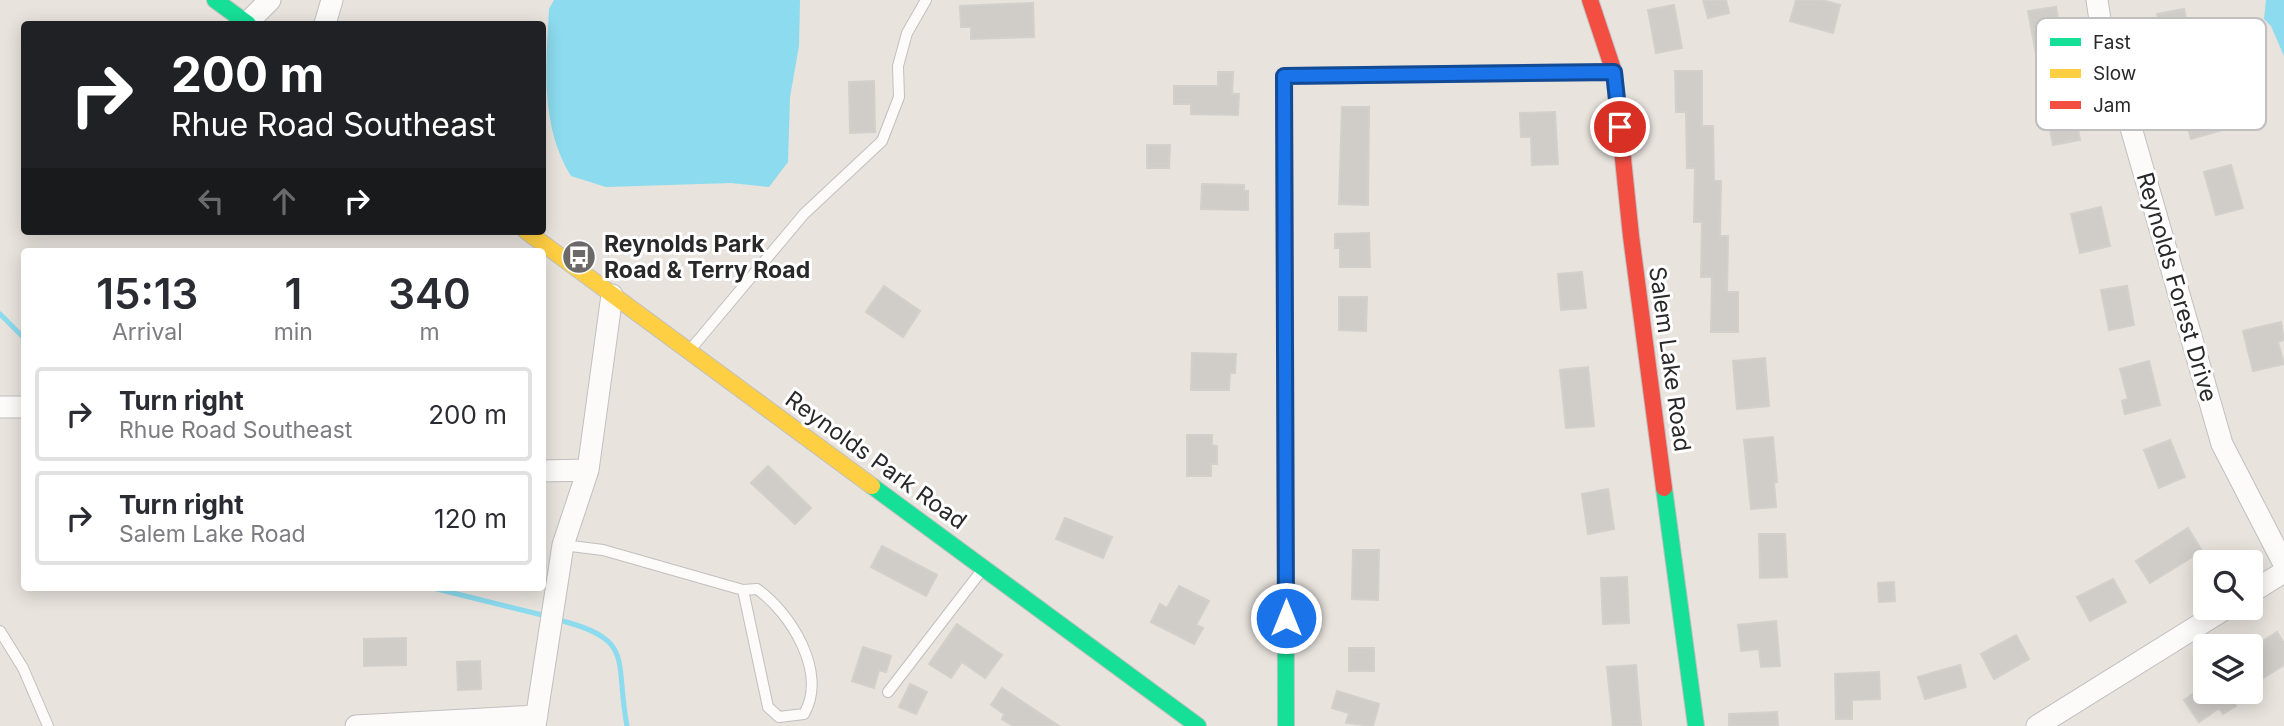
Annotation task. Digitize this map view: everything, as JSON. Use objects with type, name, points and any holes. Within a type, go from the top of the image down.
[{"type":"street","points":[[215,0],[243,21]]},
{"type":"street","points":[[250,21],[270,0]]},
{"type":"street","points":[[326,21],[332,0]]},
{"type":"street","name":"Salem Lake Road","points":[[1590,0],[1614,72],[1631,236],[1696,726]]},
{"type":"street","name":"Reynolds Forest Drive","points":[[2097,0],[2100,18]]},
{"type":"street","points":[[1286,726],[1284,76],[1614,72]]},
{"type":"street","name":"Reynolds Forest Drive","points":[[2132,130],[2222,444],[2284,564]]},
{"type":"street","name":"Reynolds Park Road","points":[[531,235],[1198,726]]},
{"type":"street","points":[[356,726],[536,721],[563,545],[588,470],[612,295]]},
{"type":"street","points":[[0,407],[21,407]]},
{"type":"street","points":[[546,471],[588,470]]},
{"type":"street","points":[[2263,585],[2284,572]]},
{"type":"street","points":[[2037,726],[2207,620]]},
{"type":"lane","points":[[689,351],[804,214],[882,141],[899,97],[898,66],[907,33],[926,0]]},
{"type":"lane","points":[[563,545],[603,550],[743,590],[757,589],[773,600],[798,631],[811,679],[811,701],[804,713],[779,718],[768,707],[743,590]]},
{"type":"lane","points":[[888,692],[984,568]]},
{"type":"lane","points":[[0,631],[23,668],[48,726]]},
{"type":"water","points":[[554,0],[800,0],[799,46],[790,97],[788,162],[769,187],[731,183],[606,187],[571,176],[554,137],[547,95],[549,9]]},
{"type":"water","points":[[2266,0],[2284,0],[2284,56],[2271,26],[2264,18]]},
{"type":"building","points":[[1703,0],[1726,0],[1729,13],[1708,18]]},
{"type":"building","points":[[1796,0],[1822,0],[1840,5],[1833,33],[1790,21]]},
{"type":"building","points":[[1033,3],[1034,37],[971,39],[971,27],[961,27],[960,6]]},
{"type":"building","points":[[1674,5],[1682,48],[1656,53],[1648,10]]},
{"type":"building","points":[[2056,7],[2058,18],[2036,18],[2036,54],[2028,11]]},
{"type":"building","points":[[2184,9],[2186,18],[2158,18],[2157,14]]},
{"type":"building","points":[[1675,71],[1702,71],[1702,126],[1713,126],[1714,181],[1721,181],[1720,236],[1728,236],[1727,292],[1738,292],[1738,332],[1711,332],[1712,277],[1701,277],[1702,222],[1694,222],[1695,168],[1687,168],[1686,112],[1676,112]]},
{"type":"building","points":[[1218,72],[1233,72],[1232,94],[1239,94],[1238,115],[1191,114],[1191,104],[1174,104],[1174,86],[1218,86]]},
{"type":"building","points":[[874,81],[875,132],[850,133],[849,82]]},
{"type":"building","points":[[1342,107],[1369,107],[1368,205],[1339,204]]},
{"type":"building","points":[[1555,112],[1558,164],[1532,165],[1531,137],[1521,137],[1520,113]]},
{"type":"building","points":[[2050,130],[2078,130],[2080,140],[2053,145]]},
{"type":"building","points":[[2189,130],[2222,130],[2191,139]]},
{"type":"building","points":[[1147,145],[1170,145],[1169,168],[1147,168]]},
{"type":"building","points":[[2231,165],[2243,208],[2216,215],[2204,172]]},
{"type":"building","points":[[1202,184],[1244,185],[1244,191],[1248,191],[1248,210],[1201,209]]},
{"type":"building","points":[[2101,207],[2110,246],[2080,253],[2071,214]]},
{"type":"building","points":[[1369,233],[1370,267],[1340,267],[1340,248],[1335,248],[1335,234]]},
{"type":"building","points":[[1582,272],[1586,308],[1561,310],[1558,274]]},
{"type":"building","points":[[884,286],[920,311],[903,337],[866,312]]},
{"type":"building","points":[[2127,286],[2134,325],[2109,330],[2101,290]]},
{"type":"building","points":[[1339,297],[1367,297],[1366,331],[1339,330]]},
{"type":"building","points":[[2281,322],[2284,340],[2278,342],[2284,364],[2253,371],[2243,331]]},
{"type":"building","points":[[1192,353],[1236,354],[1235,373],[1230,373],[1229,390],[1191,390]]},
{"type":"building","points":[[1765,358],[1769,406],[1737,409],[1733,361]]},
{"type":"building","points":[[2149,361],[2160,405],[2125,414],[2122,401],[2128,399],[2120,369]]},
{"type":"building","points":[[1588,367],[1594,426],[1566,428],[1560,370]]},
{"type":"building","points":[[1187,435],[1212,435],[1212,445],[1217,446],[1217,464],[1211,464],[1211,476],[1187,476]]},
{"type":"building","points":[[1773,437],[1776,507],[1751,509],[1744,440]]},
{"type":"building","points":[[2170,440],[2185,477],[2159,488],[2144,450]]},
{"type":"building","points":[[768,466],[811,508],[795,524],[751,483]]},
{"type":"building","points":[[1608,489],[1614,529],[1588,534],[1582,494]]},
{"type":"building","points":[[1065,518],[1112,537],[1103,558],[1056,539]]},
{"type":"building","points":[[2188,528],[2201,550],[2193,550],[2193,557],[2150,583],[2136,561]]},
{"type":"building","points":[[1759,534],[1785,534],[1787,577],[1760,578]]},
{"type":"building","points":[[882,546],[937,575],[926,596],[871,567]]},
{"type":"building","points":[[1353,550],[1379,550],[1378,600],[1352,599]]},
{"type":"building","points":[[1627,577],[1629,623],[1603,624],[1601,578]]},
{"type":"building","points":[[2113,579],[2126,602],[2090,621],[2077,597]]},
{"type":"building","points":[[1894,582],[1895,601],[1879,602],[1878,583]]},
{"type":"building","points":[[1179,586],[1209,601],[1196,625],[1203,628],[1194,644],[1151,622],[1160,604],[1167,608]]},
{"type":"building","points":[[1776,621],[1780,666],[1761,667],[1759,649],[1741,651],[1738,625]]},
{"type":"building","points":[[957,624],[1002,655],[985,678],[962,662],[951,678],[929,664]]},
{"type":"building","points":[[2277,632],[2284,643],[2284,665],[2263,678],[2263,641]]},
{"type":"building","points":[[2016,635],[2029,659],[1994,679],[1981,654]]},
{"type":"building","points":[[406,638],[406,665],[364,666],[364,639]]},
{"type":"building","points":[[863,647],[891,656],[886,672],[879,670],[874,688],[852,681]]},
{"type":"building","points":[[1349,648],[1374,648],[1374,671],[1349,671]]},
{"type":"building","points":[[480,661],[481,689],[458,690],[457,662]]},
{"type":"building","points":[[1636,665],[1641,726],[1613,726],[1607,667]]},
{"type":"building","points":[[1960,665],[1966,687],[1925,699],[1918,677]]},
{"type":"building","points":[[1879,672],[1880,699],[1852,700],[1852,719],[1836,719],[1835,674]]},
{"type":"building","points":[[910,684],[927,692],[916,714],[899,707]]},
{"type":"building","points":[[1002,688],[1059,726],[1013,726],[1002,719],[1004,714],[991,705]]},
{"type":"building","points":[[1337,691],[1379,704],[1373,726],[1346,723],[1349,713],[1332,708]]},
{"type":"building","points":[[2193,694],[2193,704],[2236,706],[2223,714],[2219,708],[2199,722],[2184,700]]},
{"type":"building","points":[[1777,712],[1778,726],[1729,726],[1729,714]]},
{"type":"waterway","points":[[0,314],[21,335]]},
{"type":"waterway","points":[[445,591],[546,616]]},
{"type":"waterway","points":[[555,619],[599,635],[617,654],[627,726]]},
{"type":"traffic: fast","points":[[215,0],[244,21]]},
{"type":"traffic: fast","points":[[1285,275],[1286,726]]},
{"type":"traffic: fast","points":[[872,486],[1198,726]]},
{"type":"traffic: fast","points":[[1664,488],[1696,726]]},
{"type":"traffic: slow","points":[[1285,275],[1284,76],[1614,72]]},
{"type":"traffic: slow","points":[[531,235],[872,486]]},
{"type":"traffic: jam","points":[[1590,0],[1614,72],[1631,236],[1664,488]]},
{"type":"place","name":"Reynolds Park Road & Terry Road","points":[[579,257]]},
{"type":"route","points":[[1286,618],[1284,76],[1614,72],[1620,127]]}]
